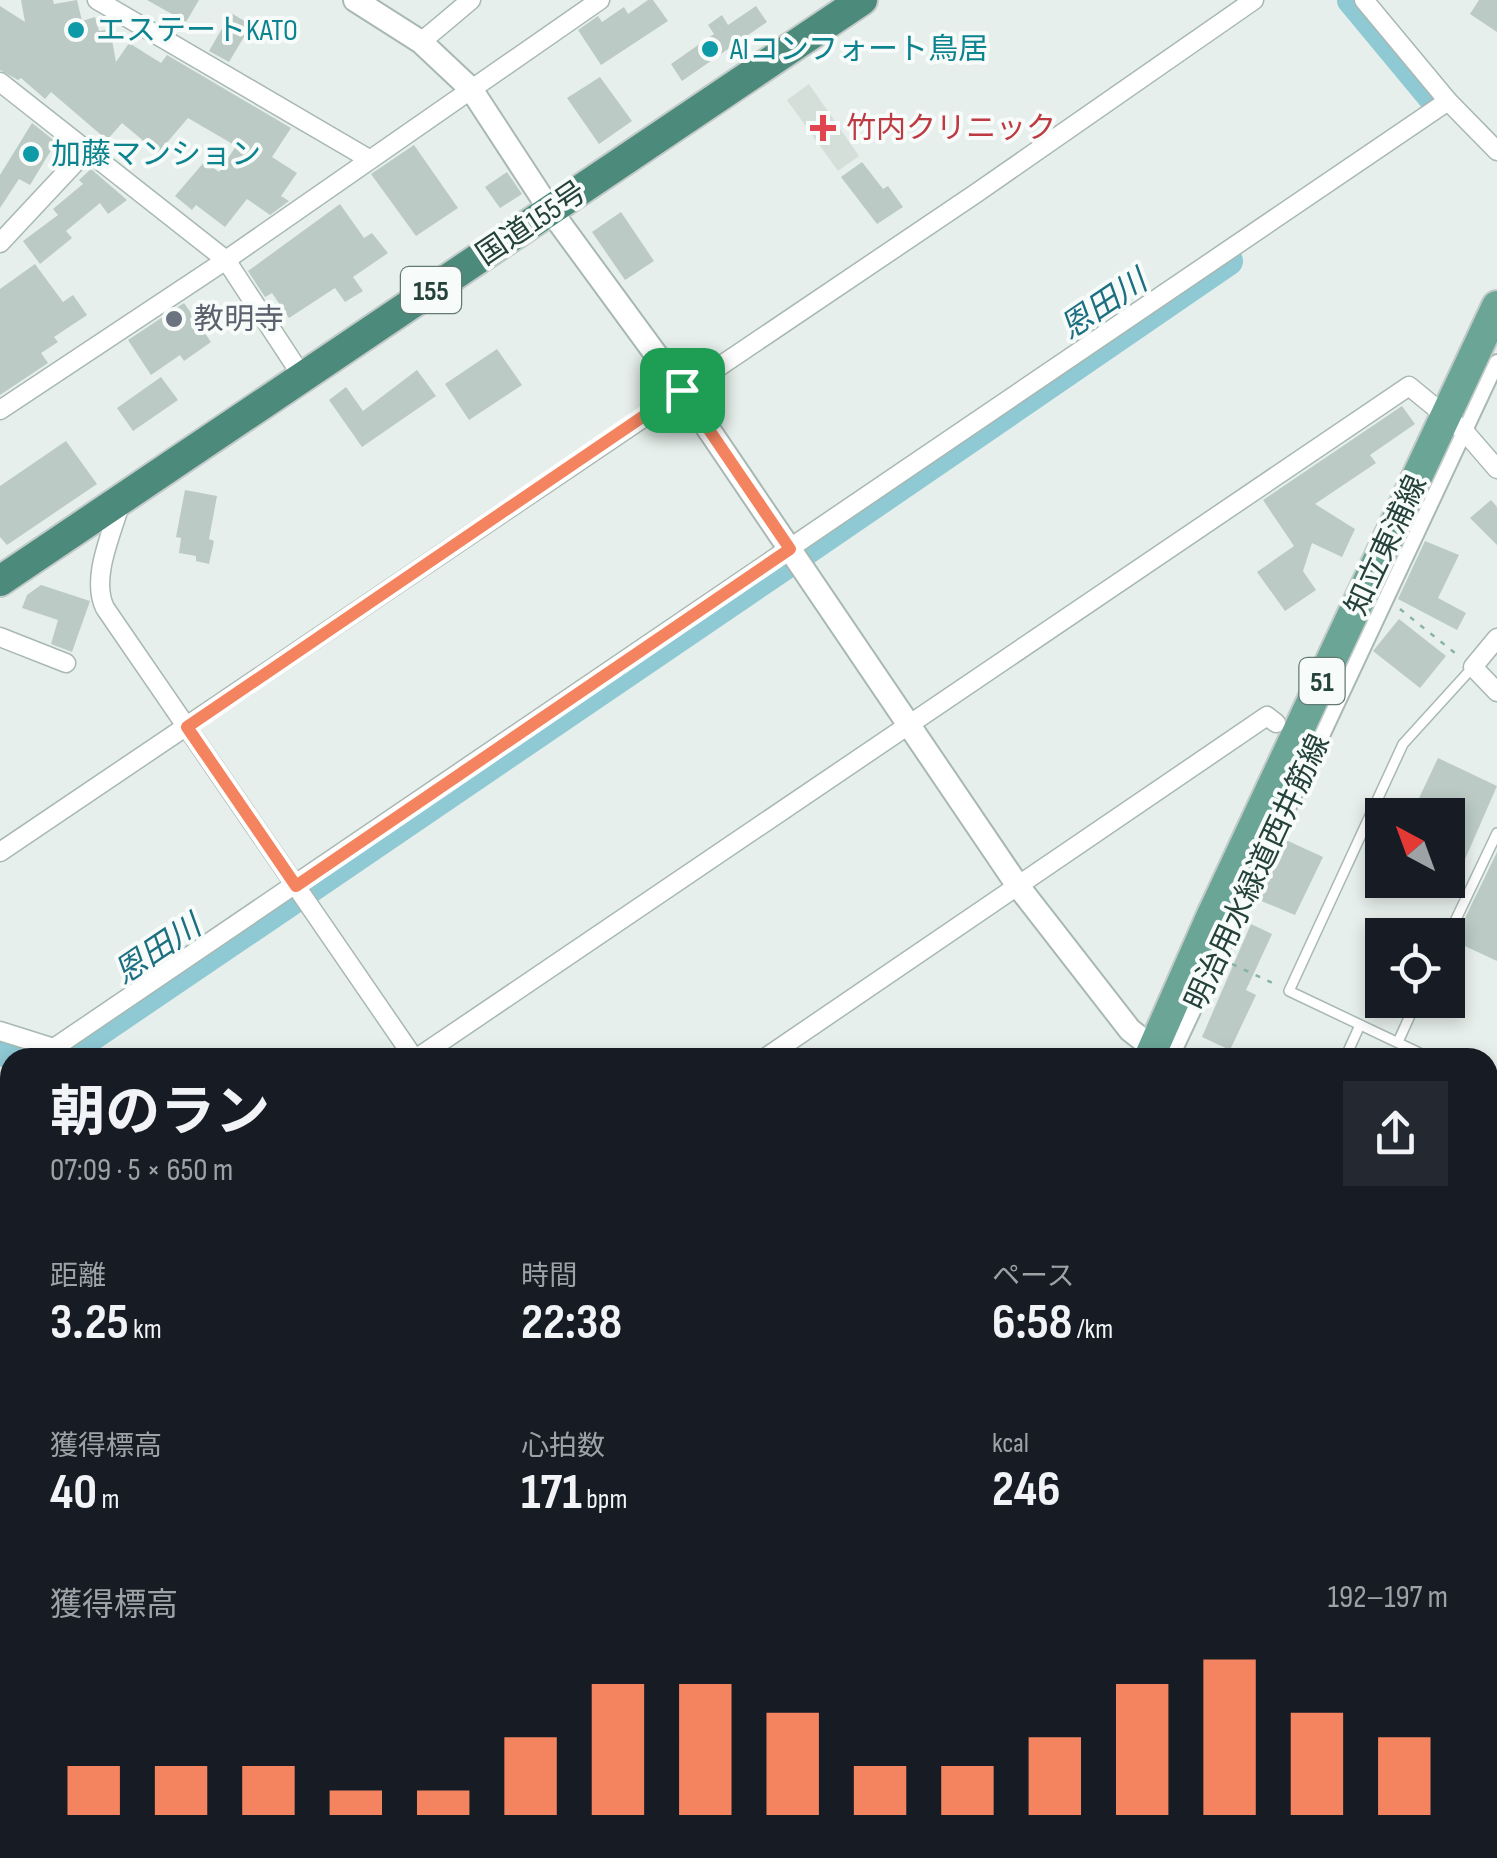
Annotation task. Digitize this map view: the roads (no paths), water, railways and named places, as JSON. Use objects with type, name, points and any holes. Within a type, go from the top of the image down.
[{"type":"highway","name":"国道155号","points":[[0,580],[854,2]]},
{"type":"main road","name":"知立東浦線","points":[[1166,1048],[1212,915],[1456,424],[1494,324]]},
{"type":"street","points":[[97,0],[369,158]]},
{"type":"street","points":[[355,0],[421,42],[471,89],[550,210],[682,390],[1018,886],[1104,1000],[1130,1030],[1154,1048]]},
{"type":"street","points":[[421,42],[470,0]]},
{"type":"street","points":[[0,410],[226,260],[600,0]]},
{"type":"street","points":[[0,852],[975,194],[1254,0]]},
{"type":"street","points":[[1364,0],[1448,101],[1497,151]]},
{"type":"street","points":[[0,82],[226,260],[302,376]]},
{"type":"street","points":[[63,1048],[1448,101]]},
{"type":"street","points":[[0,243],[86,152]]},
{"type":"street","name":"明治用水緑道西井筋線","points":[[1168,1048],[1218,957],[1386,598],[1456,424],[1497,362]]},
{"type":"street","points":[[430,1048],[1409,386],[1456,424],[1497,469]]},
{"type":"street","points":[[121,500],[99,582],[99,596],[408,1048]]},
{"type":"street","points":[[0,636],[66,663]]},
{"type":"street","points":[[1497,638],[1473,667],[1497,692]]},
{"type":"street","points":[[781,1048],[1267,716],[1276,723]]},
{"type":"street","points":[[0,1031],[46,1048]]},
{"type":"lane","points":[[1410,1048],[1289,991],[1403,744],[1473,667]]},
{"type":"lane","points":[[1457,918],[1497,833]]},
{"type":"lane","points":[[1398,1042],[1409,1018]]},
{"type":"lane","points":[[1350,1048],[1360,1025]]},
{"type":"waterway","name":"恩田川","points":[[1352,0],[1435,100]]},
{"type":"waterway","name":"恩田川","points":[[802,553],[1228,261]]},
{"type":"waterway","name":"恩田川","points":[[307,890],[789,562]]},
{"type":"waterway","name":"恩田川","points":[[74,1048],[295,898]]},
{"type":"place","name":"エステートKATO","points":[[76,30]]},
{"type":"place","name":"AIコンフォート鳥居","points":[[710,49]]},
{"type":"place","name":"竹内クリニック","points":[[823,128]]},
{"type":"place","name":"加藤マンション","points":[[31,154]]},
{"type":"place","name":"教明寺","points":[[174,319]]}]
